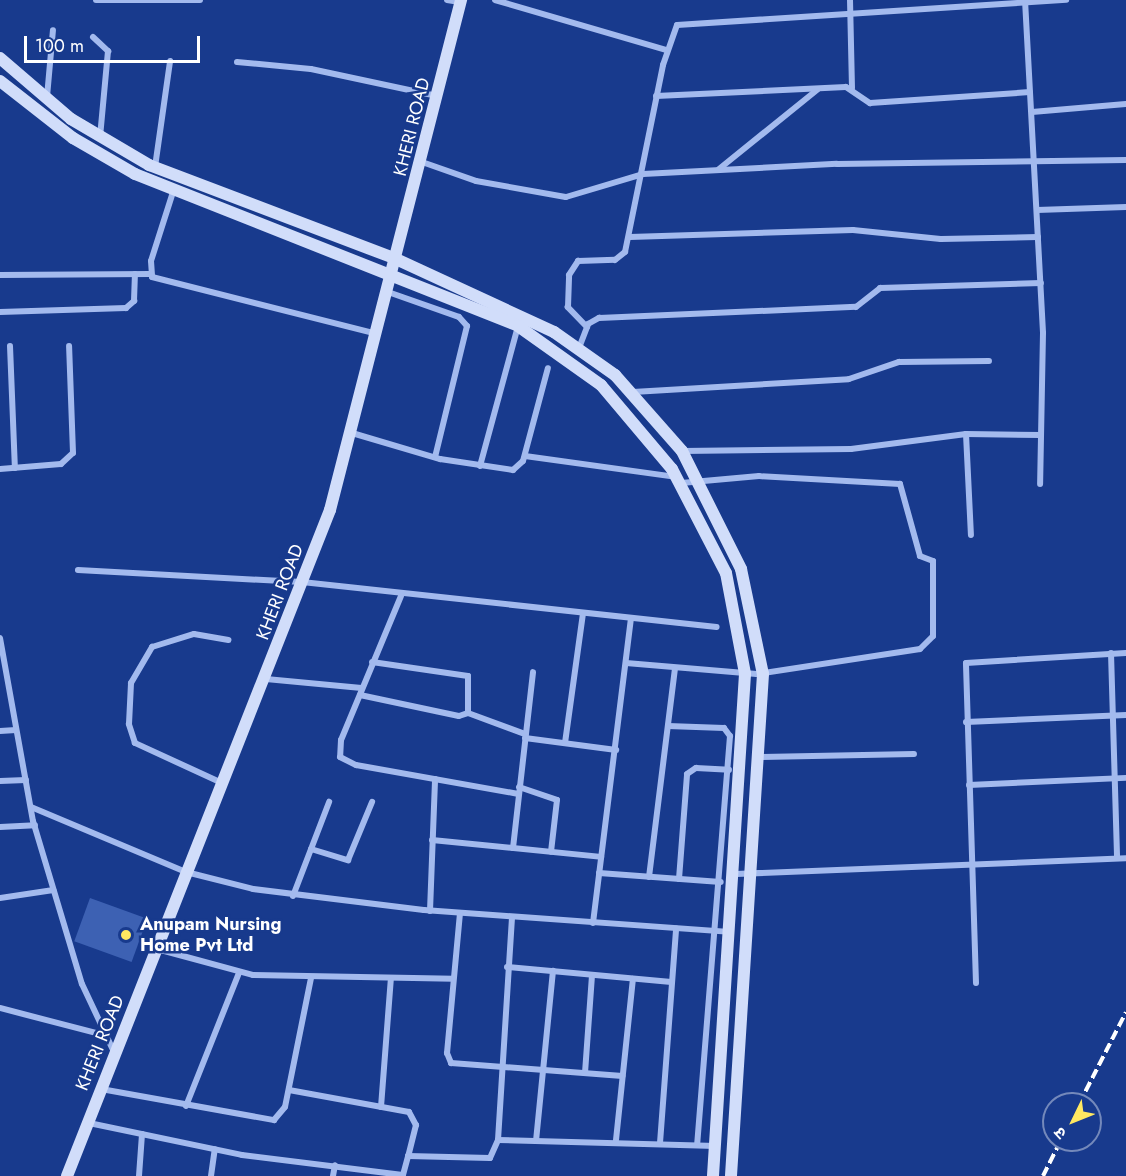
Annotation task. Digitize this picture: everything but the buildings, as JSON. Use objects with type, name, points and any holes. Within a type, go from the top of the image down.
[{"type":"street","points":[[96,0],[200,0]]},
{"type":"street","points":[[447,0],[461,1]]},
{"type":"street","points":[[495,0],[666,51]]},
{"type":"street","points":[[850,0],[852,88]]},
{"type":"street","points":[[587,327],[573,315],[565,297],[572,267],[586,258],[621,257],[630,237],[666,51],[673,29],[683,22],[850,15],[1066,0]]},
{"type":"street","name":"KHERI ROAD","points":[[67,1176],[186,872],[266,679],[302,582],[352,433],[461,1]]},
{"type":"street","points":[[1025,2],[1041,283],[1040,484]]},
{"type":"street","points":[[46,100],[53,30]]},
{"type":"street","points":[[93,37],[108,51],[100,138]]},
{"type":"street","points":[[0,58],[46,100],[100,138],[155,168],[394,268],[518,326],[601,385],[640,425],[681,481],[726,573],[754,674],[731,1176]]},
{"type":"street","points":[[155,168],[170,61]]},
{"type":"street","points":[[237,62],[343,74],[438,97]]},
{"type":"street","points":[[0,81],[72,138],[173,192],[520,313],[579,348],[633,392],[682,451],[741,569],[754,674],[761,757],[745,875],[732,932],[713,1176]]},
{"type":"street","points":[[718,170],[819,88]]},
{"type":"street","points":[[656,96],[852,88],[870,103],[1030,92]]},
{"type":"street","points":[[1032,112],[1126,104]]},
{"type":"street","points":[[422,162],[476,182],[566,197],[643,174],[718,170],[1126,160]]},
{"type":"street","points":[[150,274],[173,192]]},
{"type":"street","points":[[1037,210],[1126,207]]},
{"type":"street","points":[[630,237],[853,230],[941,239],[1038,237]]},
{"type":"street","points":[[0,312],[126,308],[134,301],[135,274]]},
{"type":"street","points":[[0,275],[150,274],[156,280],[378,334]]},
{"type":"street","points":[[579,348],[587,327],[599,318],[856,307],[880,288],[1041,283]]},
{"type":"street","points":[[388,292],[449,313],[467,326],[435,457]]},
{"type":"street","points":[[480,466],[518,326]]},
{"type":"street","points":[[10,346],[15,468]]},
{"type":"street","points":[[0,469],[61,464],[73,453],[69,346]]},
{"type":"street","points":[[633,392],[849,379],[899,362],[988,361]]},
{"type":"street","points":[[352,433],[435,457],[513,470],[525,456],[548,368]]},
{"type":"street","points":[[682,451],[851,449],[966,434],[1041,435]]},
{"type":"street","points":[[966,434],[971,535]]},
{"type":"street","points":[[525,456],[681,481],[776,477],[900,483],[921,556],[933,561],[933,636],[926,647],[754,674],[626,663]]},
{"type":"street","points":[[78,570],[302,582],[401,596],[717,627]]},
{"type":"street","points":[[401,596],[341,740],[340,757],[435,779],[518,791],[557,800],[550,852]]},
{"type":"street","points":[[566,743],[583,614]]},
{"type":"street","points":[[593,923],[631,620]]},
{"type":"street","points":[[222,784],[135,742],[129,724],[131,683],[152,647],[194,634],[228,640]]},
{"type":"street","points":[[0,638],[35,825],[53,890],[104,1035],[115,1055]]},
{"type":"street","points":[[1111,653],[1117,858]]},
{"type":"street","points":[[976,983],[975,865],[964,671],[969,661],[1126,653]]},
{"type":"street","points":[[372,662],[468,676],[468,713]]},
{"type":"street","points":[[649,877],[675,669]]},
{"type":"street","points":[[513,848],[533,672]]},
{"type":"street","points":[[266,679],[361,692],[459,716],[468,713],[525,736],[616,750]]},
{"type":"street","points":[[966,722],[1126,715]]},
{"type":"street","points":[[668,726],[728,730],[729,770],[718,931],[696,1145]]},
{"type":"street","points":[[0,731],[16,730]]},
{"type":"street","points":[[761,757],[914,754]]},
{"type":"street","points":[[679,879],[687,774],[692,769],[729,770]]},
{"type":"street","points":[[969,785],[1126,778]]},
{"type":"street","points":[[430,911],[435,779]]},
{"type":"street","points":[[0,781],[26,780]]},
{"type":"street","points":[[293,896],[329,802]]},
{"type":"street","points":[[311,849],[348,860],[372,802]]},
{"type":"street","points":[[31,807],[186,872],[293,896],[430,911],[732,932]]},
{"type":"street","points":[[0,827],[35,825]]},
{"type":"street","points":[[432,840],[602,857]]},
{"type":"street","points":[[745,875],[1126,858]]},
{"type":"street","points":[[599,873],[721,882]]},
{"type":"street","points":[[0,898],[53,890]]},
{"type":"street","points":[[460,913],[448,1058],[464,1067],[499,1067],[623,1076]]},
{"type":"street","points":[[408,1156],[490,1158],[498,1140],[499,1067],[512,917]]},
{"type":"street","points":[[660,1143],[676,929]]},
{"type":"street","points":[[157,949],[239,973],[311,978],[453,979]]},
{"type":"street","points":[[507,967],[671,982]]},
{"type":"street","points":[[536,1141],[553,971]]},
{"type":"street","points":[[186,1106],[239,973]]},
{"type":"street","points":[[585,1073],[592,975]]},
{"type":"street","points":[[101,1089],[274,1120],[289,1090],[311,978]]},
{"type":"street","points":[[381,1107],[391,978]]},
{"type":"street","points":[[616,1140],[633,979]]},
{"type":"street","points":[[0,1008],[104,1035]]},
{"type":"street","points":[[88,1123],[215,1149],[403,1176],[415,1119],[409,1112],[289,1090]]},
{"type":"street","points":[[139,1176],[142,1134]]},
{"type":"street","points":[[498,1140],[616,1140],[716,1146]]},
{"type":"street","points":[[211,1176],[215,1149]]},
{"type":"street","points":[[333,1176],[335,1165]]},
{"type":"railway","points":[[1085,1092],[1126,1012]]},
{"type":"railway","points":[[1043,1176],[1055,1152]]},
{"type":"place","name":"Anupam Nursing Home Pvt Ltd","points":[[126,935]]}]
